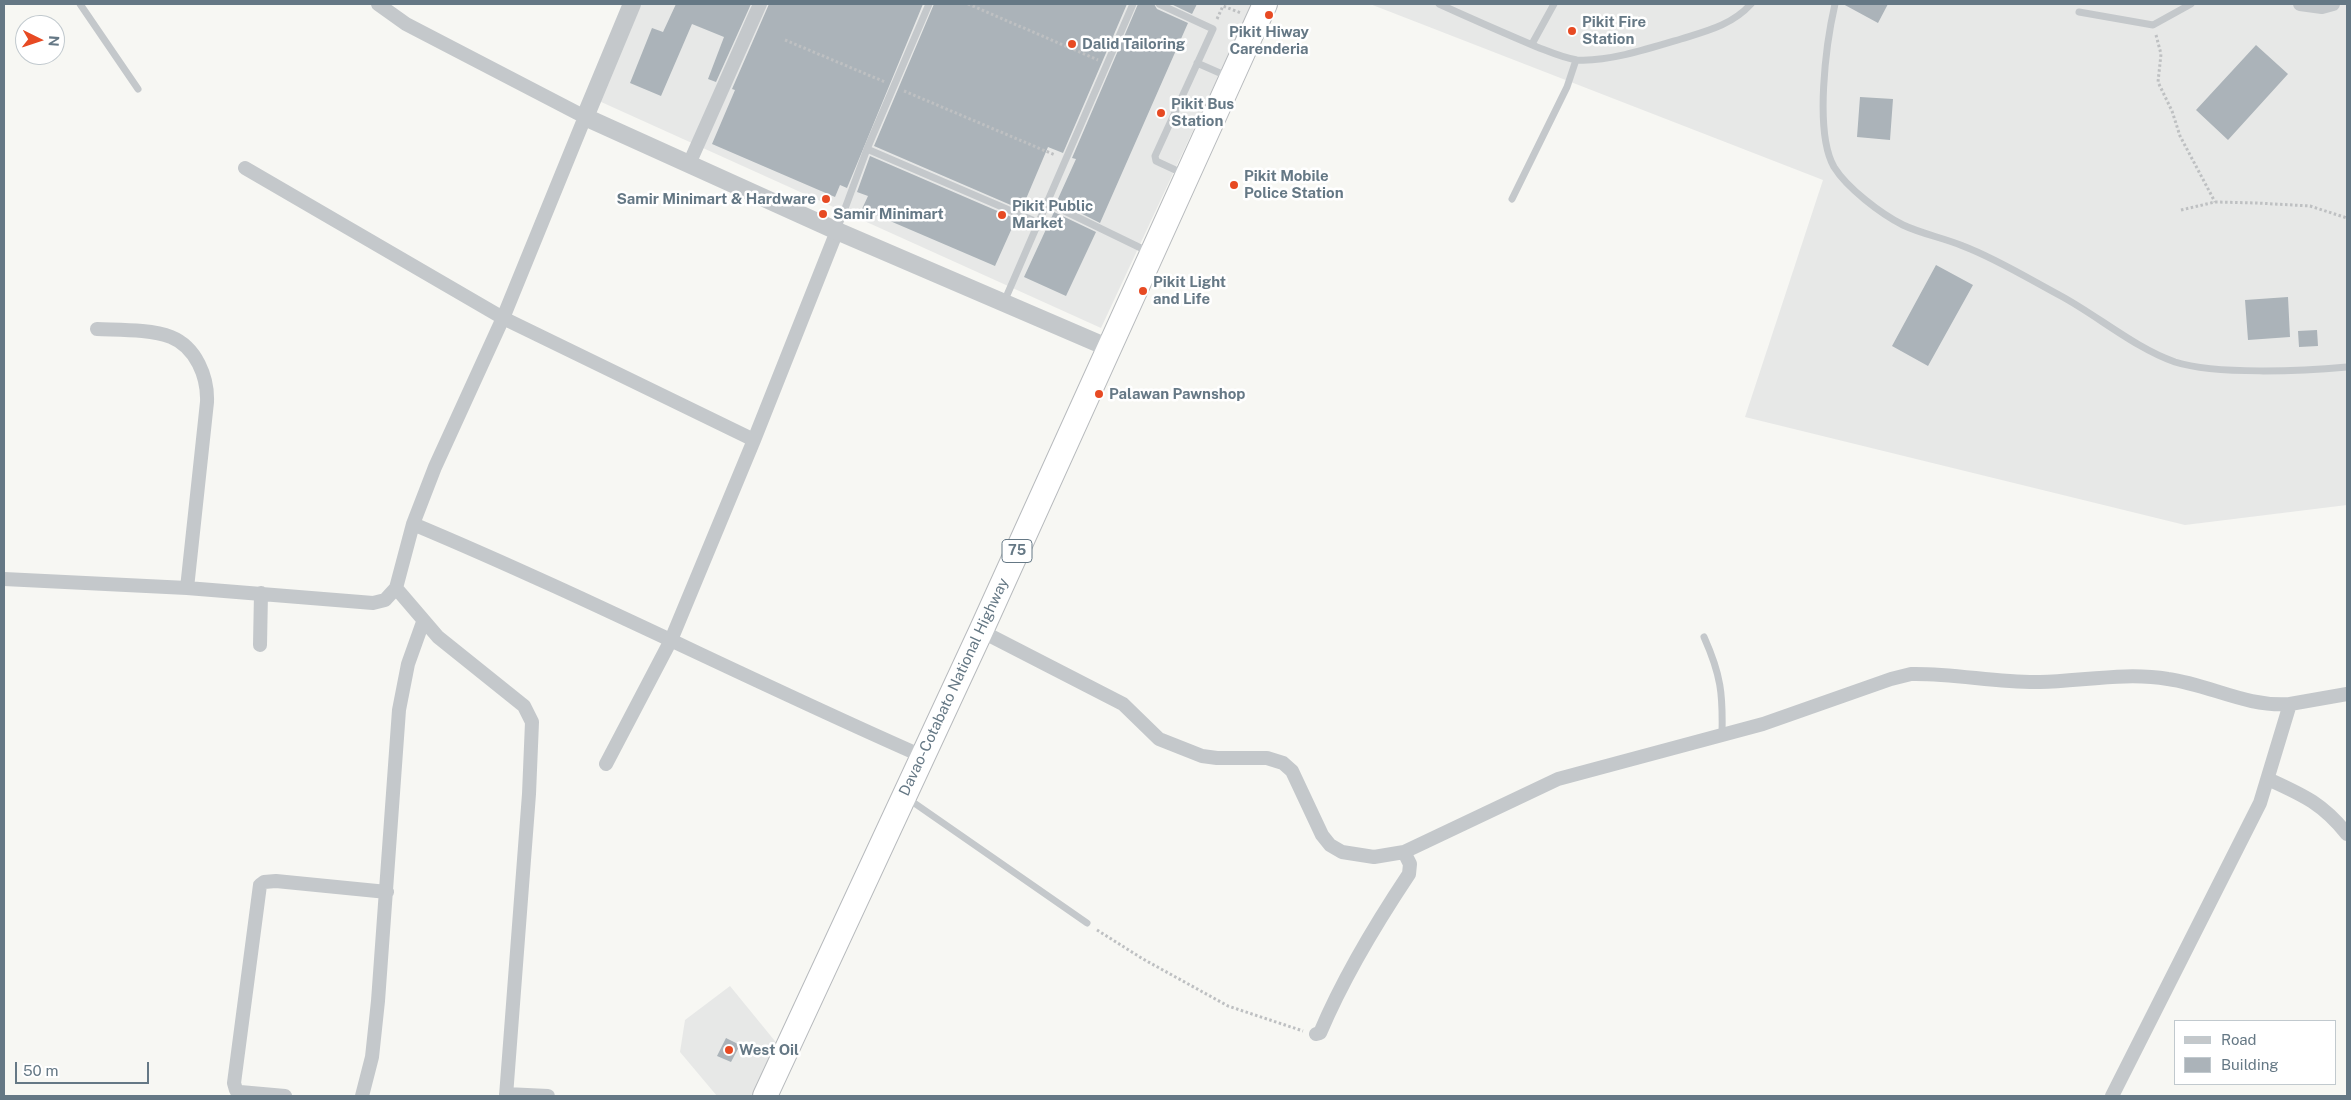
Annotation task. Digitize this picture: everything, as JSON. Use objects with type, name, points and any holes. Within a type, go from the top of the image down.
[{"type":"highway","name":"Davao-Cotabato National Highway","points":[[765,1096],[981,631],[1151,252],[1265,4]]},
{"type":"street","points":[[378,4],[406,24],[585,117],[837,231],[1108,348]]},
{"type":"street","points":[[4,580],[187,588],[373,603],[385,600],[396,588],[413,524],[435,467],[503,318],[632,4]]},
{"type":"street","points":[[689,164],[760,4]]},
{"type":"street","points":[[2299,4],[2322,7],[2333,4]]},
{"type":"street","points":[[245,168],[503,318],[754,440]]},
{"type":"street","points":[[606,764],[671,640],[754,440],[837,231]]},
{"type":"street","points":[[97,329],[171,337],[180,342],[193,355],[206,379],[207,402],[187,588]]},
{"type":"street","points":[[413,524],[567,590],[815,709],[922,756]]},
{"type":"street","points":[[396,588],[423,622],[438,637],[524,706],[532,722],[506,1095],[548,1096]]},
{"type":"street","points":[[260,645],[261,594]]},
{"type":"street","points":[[362,1096],[372,1056],[388,892],[399,710],[408,664],[423,622]]},
{"type":"street","points":[[981,631],[1123,704],[1159,739],[1202,756],[1216,758],[1267,758],[1283,762],[1292,770],[1322,835],[1330,845],[1342,852],[1374,857],[1404,852],[1493,808],[1558,779],[1763,724],[1891,678],[1911,674],[2038,682],[2151,677],[2186,682],[2246,700],[2276,705],[2347,694]]},
{"type":"street","points":[[2112,1096],[2260,803],[2290,704]]},
{"type":"street","points":[[2268,779],[2304,795],[2331,813],[2347,834]]},
{"type":"street","points":[[1316,1034],[1320,1033],[1334,998],[1365,942],[1409,874],[1410,864],[1404,852]]},
{"type":"street","points":[[285,1096],[240,1092],[236,1090],[234,1083],[260,885],[264,882],[276,881],[388,892]]},
{"type":"lane","points":[[80,4],[138,88]]},
{"type":"lane","points":[[837,231],[867,149],[929,4]]},
{"type":"lane","points":[[1004,302],[1064,159],[1133,4]]},
{"type":"lane","points":[[1159,4],[1213,29],[1155,156],[1156,161],[1186,175]]},
{"type":"lane","points":[[1439,4],[1532,44],[1576,60],[1599,59],[1667,43],[1720,27],[1742,13],[1751,4]]},
{"type":"lane","points":[[1532,44],[1554,4]]},
{"type":"lane","points":[[1835,4],[1825,62],[1826,146],[1834,166],[1844,181],[1891,218],[1903,225],[1964,246],[2016,272],[2071,301],[2146,349],[2175,362],[2217,369],[2271,370],[2347,367]]},
{"type":"lane","points":[[2079,12],[2153,25],[2191,4]]},
{"type":"lane","points":[[1512,199],[1567,87],[1576,60]]},
{"type":"lane","points":[[1197,63],[1231,78]]},
{"type":"lane","points":[[867,149],[1037,222]]},
{"type":"lane","points":[[1046,202],[1151,252]]},
{"type":"lane","points":[[1704,637],[1720,678],[1723,696],[1722,734]]},
{"type":"lane","points":[[904,796],[1087,923]]},
{"type":"path","points":[[968,4],[1107,64]]},
{"type":"path","points":[[2153,25],[2160,54],[2158,82],[2172,111],[2180,136],[2215,202]]},
{"type":"path","points":[[785,40],[1064,159]]},
{"type":"path","points":[[2180,210],[2215,202],[2310,206],[2347,218]]},
{"type":"path","points":[[1087,923],[1143,959],[1228,1006],[1276,1024],[1316,1034]]},
{"type":"shaded area","name":"Pikit Public Market","points":[[641,4],[1252,4],[1101,328],[599,101]]},
{"type":"shaded area","points":[[1370,4],[2347,4],[2347,505],[2185,525],[1745,417],[1823,180]]},
{"type":"shaded area","points":[[730,986],[779,1046],[754,1096],[717,1096],[680,1052],[685,1020]]},
{"type":"building","points":[[676,4],[751,4],[716,82],[708,79],[724,37],[692,24],[661,96],[630,83],[652,28],[663,32]]},
{"type":"building","points":[[769,4],[923,4],[847,188],[840,185],[835,197],[712,144],[735,90],[732,89]]},
{"type":"building","points":[[934,4],[1127,4],[1063,153],[1048,147],[1020,209],[874,146]]},
{"type":"building","points":[[1138,4],[1154,4],[1157,9],[1188,23],[1100,223],[1057,201],[1076,159],[1072,158]]},
{"type":"building","points":[[1171,4],[1197,4],[1192,14]]},
{"type":"building","points":[[1843,4],[1888,4],[1878,23]]},
{"type":"building","points":[[2256,45],[2288,74],[2228,140],[2196,110]]},
{"type":"building","points":[[1860,97],[1893,99],[1890,140],[1857,137]]},
{"type":"building","points":[[870,156],[1016,219],[995,266],[862,209],[868,196],[857,192]]},
{"type":"building","points":[[1054,212],[1096,232],[1066,296],[1024,277]]},
{"type":"building","points":[[1936,265],[1973,285],[1928,366],[1892,346]]},
{"type":"building","points":[[2288,297],[2290,337],[2248,340],[2245,300]]},
{"type":"building","points":[[2317,330],[2318,346],[2299,347],[2298,331]]},
{"type":"building","name":"West Oil","points":[[726,1038],[740,1045],[731,1062],[717,1056]]},
{"type":"place","name":"Pikit Hiway Carenderia","points":[[1269,15]]},
{"type":"place","name":"Pikit Fire Station","points":[[1572,31]]},
{"type":"place","name":"Dalid Tailoring","points":[[1072,44]]},
{"type":"place","name":"Pikit Bus Station","points":[[1161,113]]},
{"type":"place","name":"Pikit Mobile Police Station","points":[[1234,185]]},
{"type":"place","name":"Samir Minimart & Hardware","points":[[826,199]]},
{"type":"place","name":"Samir Minimart","points":[[823,214]]},
{"type":"place","name":"Pikit Public Market","points":[[1002,215]]},
{"type":"place","name":"Pikit Light and Life","points":[[1143,291]]},
{"type":"place","name":"Palawan Pawnshop","points":[[1099,394]]},
{"type":"place","name":"West Oil","points":[[729,1050]]}]
